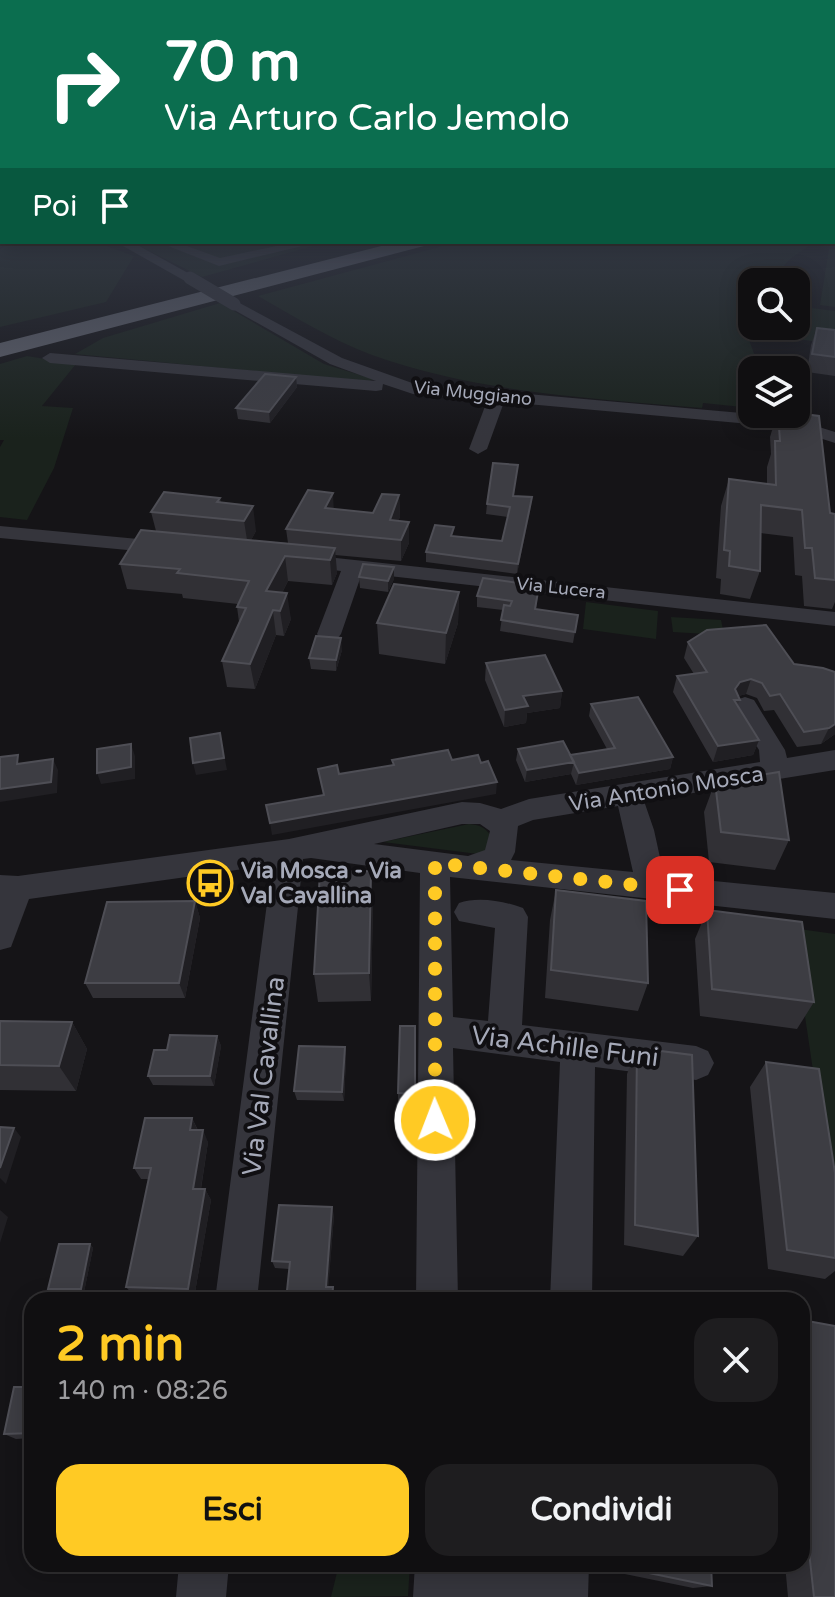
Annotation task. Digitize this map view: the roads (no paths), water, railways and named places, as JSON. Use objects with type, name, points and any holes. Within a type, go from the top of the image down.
[{"type":"highway","points":[[0,340],[193,291]]},
{"type":"highway","points":[[0,350],[230,291]]},
{"type":"street","name":"Via Muggiano","points":[[211,291],[322,354],[413,389],[787,422],[835,440]]},
{"type":"street","points":[[50,358],[413,389]]},
{"type":"street","points":[[478,449],[497,397]]},
{"type":"street","points":[[835,440],[831,445],[835,452]]},
{"type":"street","points":[[0,532],[185,549]]},
{"type":"street","name":"Via Lucera","points":[[277,558],[835,619]]},
{"type":"street","points":[[329,634],[354,565]]},
{"type":"street","points":[[745,706],[772,750],[775,770]]},
{"type":"street","name":"Via Antonio Mosca","points":[[501,832],[529,810],[835,760]]},
{"type":"street","points":[[628,795],[640,830],[651,887]]},
{"type":"street","points":[[0,937],[9,887],[301,849],[462,813],[478,812],[537,862],[602,880]]},
{"type":"street","points":[[469,868],[495,858],[501,832]]},
{"type":"street","points":[[301,849],[835,906]]},
{"type":"street","name":"Via Val Cavallina","points":[[237,1292],[301,849]]},
{"type":"street","points":[[435,863],[437,1292]]},
{"type":"street","points":[[470,912],[512,917],[504,1038]]},
{"type":"street","name":"Via Achille Funi","points":[[434,1030],[696,1063]]},
{"type":"street","points":[[571,1292],[578,1047]]},
{"type":"street","points":[[563,1597],[564,1572]]},
{"type":"street","points":[[439,1576],[555,1597]]},
{"type":"place","name":"Via Mosca - Via Val Cavallina","points":[[210,883]]}]
